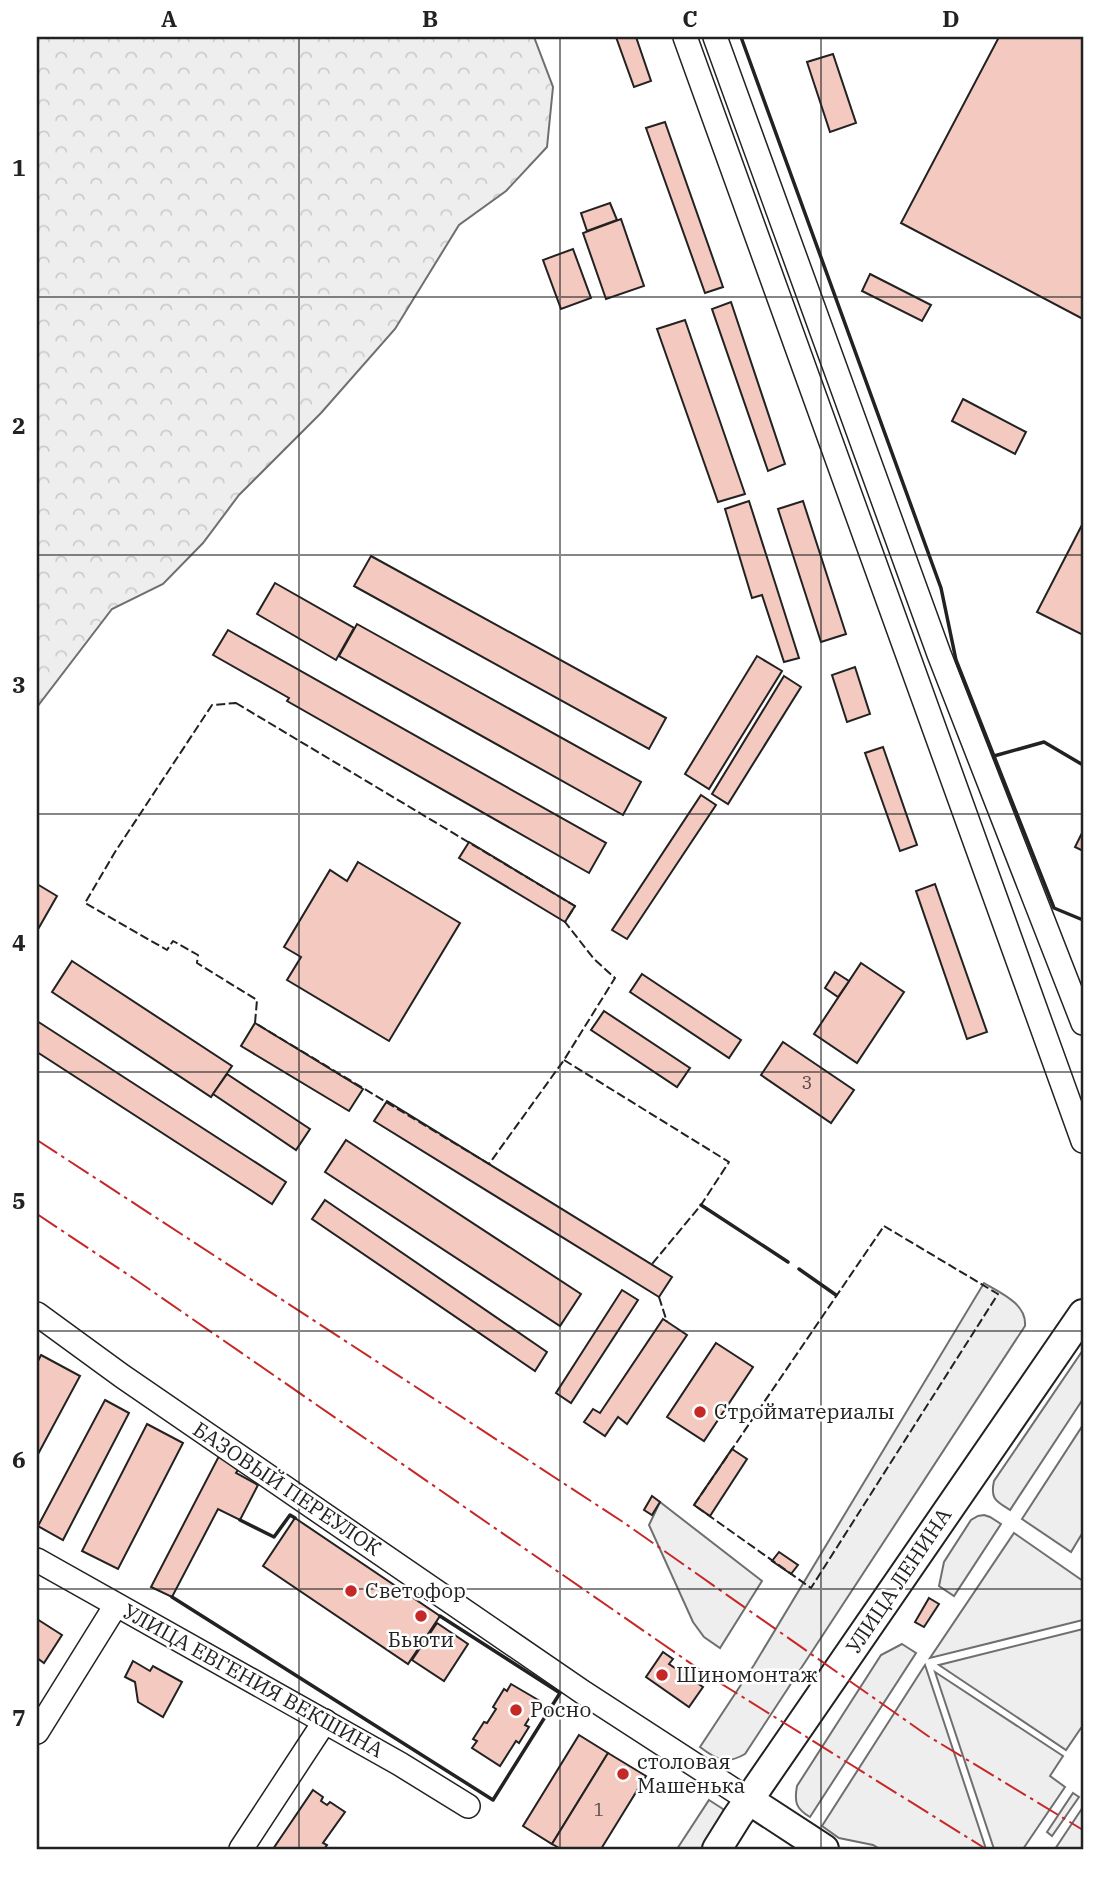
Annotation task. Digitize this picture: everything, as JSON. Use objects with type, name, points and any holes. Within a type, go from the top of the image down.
[{"type":"main road","name":"УЛИЦА ЛЕНИНА","points":[[717,1849],[1083,1314]]},
{"type":"main road","points":[[749,1800],[824,1849]]},
{"type":"street","points":[[685,37],[1083,1141]]},
{"type":"street","points":[[715,37],[939,654],[1083,1023]]},
{"type":"street","name":"БАЗОВЫЙ ПЕРЕУЛОК","points":[[37,1314],[132,1383],[584,1693],[749,1800]]},
{"type":"street","name":"УЛИЦА ЕВГЕНИЯ ВЕКШИНА","points":[[37,1560],[400,1764],[468,1806]]},
{"type":"street","points":[[37,1732],[116,1605]]},
{"type":"street","points":[[241,1849],[324,1721]]},
{"type":"green space","points":[[37,37],[534,37],[553,87],[547,147],[506,191],[459,225],[395,329],[321,413],[239,495],[203,543],[163,584],[112,609],[37,707]]},
{"type":"green space","points":[[984,1283],[1017,1305],[1025,1318],[1025,1326],[745,1754],[727,1760],[712,1755],[700,1747],[754,1665]]},
{"type":"green space","points":[[1083,1350],[1083,1399],[1010,1510],[995,1499],[994,1481]]},
{"type":"green space","points":[[1083,1425],[1083,1532],[1071,1552],[1022,1519]]},
{"type":"green space","points":[[660,1502],[762,1581],[720,1648],[704,1637],[693,1622],[649,1525]]},
{"type":"green space","points":[[984,1515],[1001,1524],[954,1596],[939,1586],[944,1562],[971,1520]]},
{"type":"green space","points":[[1014,1533],[1083,1581],[1083,1620],[930,1658]]},
{"type":"green space","points":[[1083,1629],[1083,1729],[1081,1728],[1066,1750],[939,1665]]},
{"type":"green space","points":[[902,1644],[916,1653],[810,1817],[797,1805],[797,1786],[881,1655]]},
{"type":"green space","points":[[925,1665],[986,1849],[880,1849],[839,1838],[822,1826]]},
{"type":"green space","points":[[935,1672],[1063,1756],[1050,1776],[1065,1787],[1023,1849],[994,1849]]},
{"type":"green space","points":[[1073,1793],[1079,1797],[1052,1836],[1047,1832]]},
{"type":"green space","points":[[709,1800],[723,1809],[725,1818],[704,1849],[677,1849]]},
{"type":"green space","points":[[1083,1807],[1083,1849],[1055,1849]]},
{"type":"building","points":[[616,37],[636,37],[651,81],[634,87]]},
{"type":"building","points":[[999,37],[1083,37],[1083,319],[901,223]]},
{"type":"building","points":[[833,54],[856,123],[830,132],[807,62]]},
{"type":"building","points":[[665,122],[723,287],[705,293],[646,128]]},
{"type":"building","points":[[610,203],[617,220],[587,231],[581,213]]},
{"type":"building","points":[[621,219],[644,286],[606,299],[583,233]]},
{"type":"building","points":[[573,249],[591,298],[561,309],[543,260]]},
{"type":"building","points":[[870,274],[931,305],[922,321],[862,291]]},
{"type":"building","points":[[731,302],[785,464],[768,471],[712,309]]},
{"type":"building","points":[[685,320],[745,494],[718,502],[657,329]]},
{"type":"building","points":[[963,399],[1026,432],[1015,454],[952,421]]},
{"type":"building","points":[[749,501],[799,658],[784,662],[762,595],[752,598],[725,509]]},
{"type":"building","points":[[803,501],[846,634],[821,642],[778,509]]},
{"type":"building","points":[[1083,523],[1083,635],[1037,612]]},
{"type":"building","points":[[371,556],[666,718],[649,749],[354,586]]},
{"type":"building","points":[[275,583],[354,628],[336,660],[257,614]]},
{"type":"building","points":[[357,624],[641,782],[623,815],[339,656]]},
{"type":"building","points":[[228,630],[606,843],[589,873],[287,701],[289,698],[213,655]]},
{"type":"building","points":[[757,656],[782,671],[709,789],[685,774]]},
{"type":"building","points":[[855,667],[870,714],[847,722],[832,675]]},
{"type":"building","points":[[784,676],[801,687],[728,804],[712,794]]},
{"type":"building","points":[[883,747],[917,845],[900,851],[865,753]]},
{"type":"building","points":[[701,795],[716,805],[627,939],[612,930]]},
{"type":"building","points":[[1083,831],[1083,851],[1075,847]]},
{"type":"building","points":[[469,842],[575,906],[565,922],[459,858]]},
{"type":"building","points":[[358,862],[460,923],[389,1041],[287,980],[301,957],[284,947],[330,870],[347,881]]},
{"type":"building","points":[[37,884],[57,896],[37,931]]},
{"type":"building","points":[[935,884],[987,1032],[967,1039],[916,891]]},
{"type":"building","points":[[72,961],[232,1066],[211,1097],[52,992]]},
{"type":"building","points":[[861,963],[904,992],[857,1063],[814,1034]]},
{"type":"building","points":[[835,972],[849,981],[838,997],[825,988]]},
{"type":"building","points":[[642,974],[741,1040],[729,1058],[630,992]]},
{"type":"building","points":[[604,1011],[690,1068],[677,1087],[591,1030]]},
{"type":"building","points":[[37,1021],[286,1182],[272,1204],[37,1052]]},
{"type":"building","points":[[255,1023],[363,1089],[349,1111],[241,1046]]},
{"type":"building","points":[[783,1042],[854,1090],[831,1123],[761,1075]]},
{"type":"building","points":[[227,1074],[310,1129],[296,1150],[213,1094]]},
{"type":"building","points":[[387,1101],[672,1277],[659,1297],[374,1121]]},
{"type":"building","points":[[346,1140],[581,1294],[560,1326],[325,1172]]},
{"type":"building","points":[[325,1200],[547,1352],[535,1371],[312,1219]]},
{"type":"building","points":[[622,1290],[638,1300],[571,1403],[556,1393]]},
{"type":"building","points":[[663,1319],[687,1335],[627,1424],[618,1417],[605,1436],[584,1422],[593,1409],[600,1413]]},
{"type":"building","points":[[716,1343],[753,1367],[704,1441],[667,1417]]},
{"type":"building","points":[[41,1355],[80,1376],[37,1456],[37,1363]]},
{"type":"building","points":[[105,1400],[129,1413],[63,1540],[38,1526]]},
{"type":"building","points":[[147,1424],[183,1443],[118,1569],[82,1551]]},
{"type":"building","points":[[732,1449],[747,1459],[710,1516],[694,1505]]},
{"type":"building","points":[[219,1456],[240,1467],[236,1473],[258,1485],[240,1520],[218,1509],[172,1597],[151,1587]]},
{"type":"building","points":[[652,1496],[660,1502],[652,1515],[644,1510]]},
{"type":"building","name":"Светофор","points":[[295,1518],[440,1616],[408,1664],[263,1566]]},
{"type":"building","points":[[779,1552],[798,1565],[791,1574],[772,1561]]},
{"type":"building","points":[[929,1598],[939,1604],[924,1627],[915,1622]]},
{"type":"building","points":[[37,1619],[62,1635],[44,1663],[37,1658]]},
{"type":"building","points":[[437,1623],[468,1644],[444,1681],[412,1660]]},
{"type":"building","points":[[663,1652],[673,1659],[669,1664],[703,1687],[689,1707],[646,1677]]},
{"type":"building","points":[[133,1661],[150,1671],[153,1666],[182,1682],[163,1717],[138,1702],[135,1682],[125,1677]]},
{"type":"building","points":[[511,1684],[540,1701],[525,1725],[529,1727],[500,1766],[472,1748],[477,1741],[473,1739],[496,1709],[493,1707],[504,1689],[507,1691]]},
{"type":"building","points":[[579,1735],[608,1753],[552,1844],[523,1826]]},
{"type":"building","points":[[608,1753],[646,1776],[601,1849],[561,1849],[552,1844]]},
{"type":"building","points":[[313,1790],[323,1797],[321,1801],[327,1805],[330,1802],[345,1812],[323,1843],[327,1845],[324,1849],[273,1849]]},
{"type":"fence","points":[[236,703],[575,906],[565,922],[594,959],[615,978],[564,1060],[489,1164],[255,1023],[257,1000],[197,963],[198,955],[173,941],[167,950],[85,903],[115,852],[212,705],[236,703]]},
{"type":"fence","points":[[564,1060],[729,1162],[701,1205],[652,1264]]},
{"type":"fence","points":[[884,1226],[998,1294],[811,1588],[694,1505],[884,1226]]},
{"type":"fence","points":[[659,1297],[667,1322]]},
{"type":"wall","points":[[741,37],[941,588],[956,660],[1054,908],[1083,920]]},
{"type":"wall","points":[[994,756],[1044,742],[1083,765]]},
{"type":"wall","points":[[701,1205],[788,1262]]},
{"type":"wall","points":[[799,1269],[836,1295]]},
{"type":"wall","points":[[240,1520],[274,1537],[290,1515],[295,1518]]},
{"type":"wall","points":[[172,1597],[493,1800],[560,1693],[440,1616]]},
{"type":"power","points":[[37,1140],[623,1522],[928,1736],[1083,1830]]},
{"type":"power","points":[[37,1214],[709,1676],[986,1849]]},
{"type":"place","name":"Стройматериалы","points":[[700,1412]]},
{"type":"place","name":"Светофор","points":[[351,1591]]},
{"type":"place","name":"Бьюти","points":[[421,1616]]},
{"type":"place","name":"Шиномонтаж","points":[[662,1675]]},
{"type":"place","name":"Росно","points":[[516,1710]]},
{"type":"place","name":"cтоловая Машенька","points":[[623,1774]]}]
